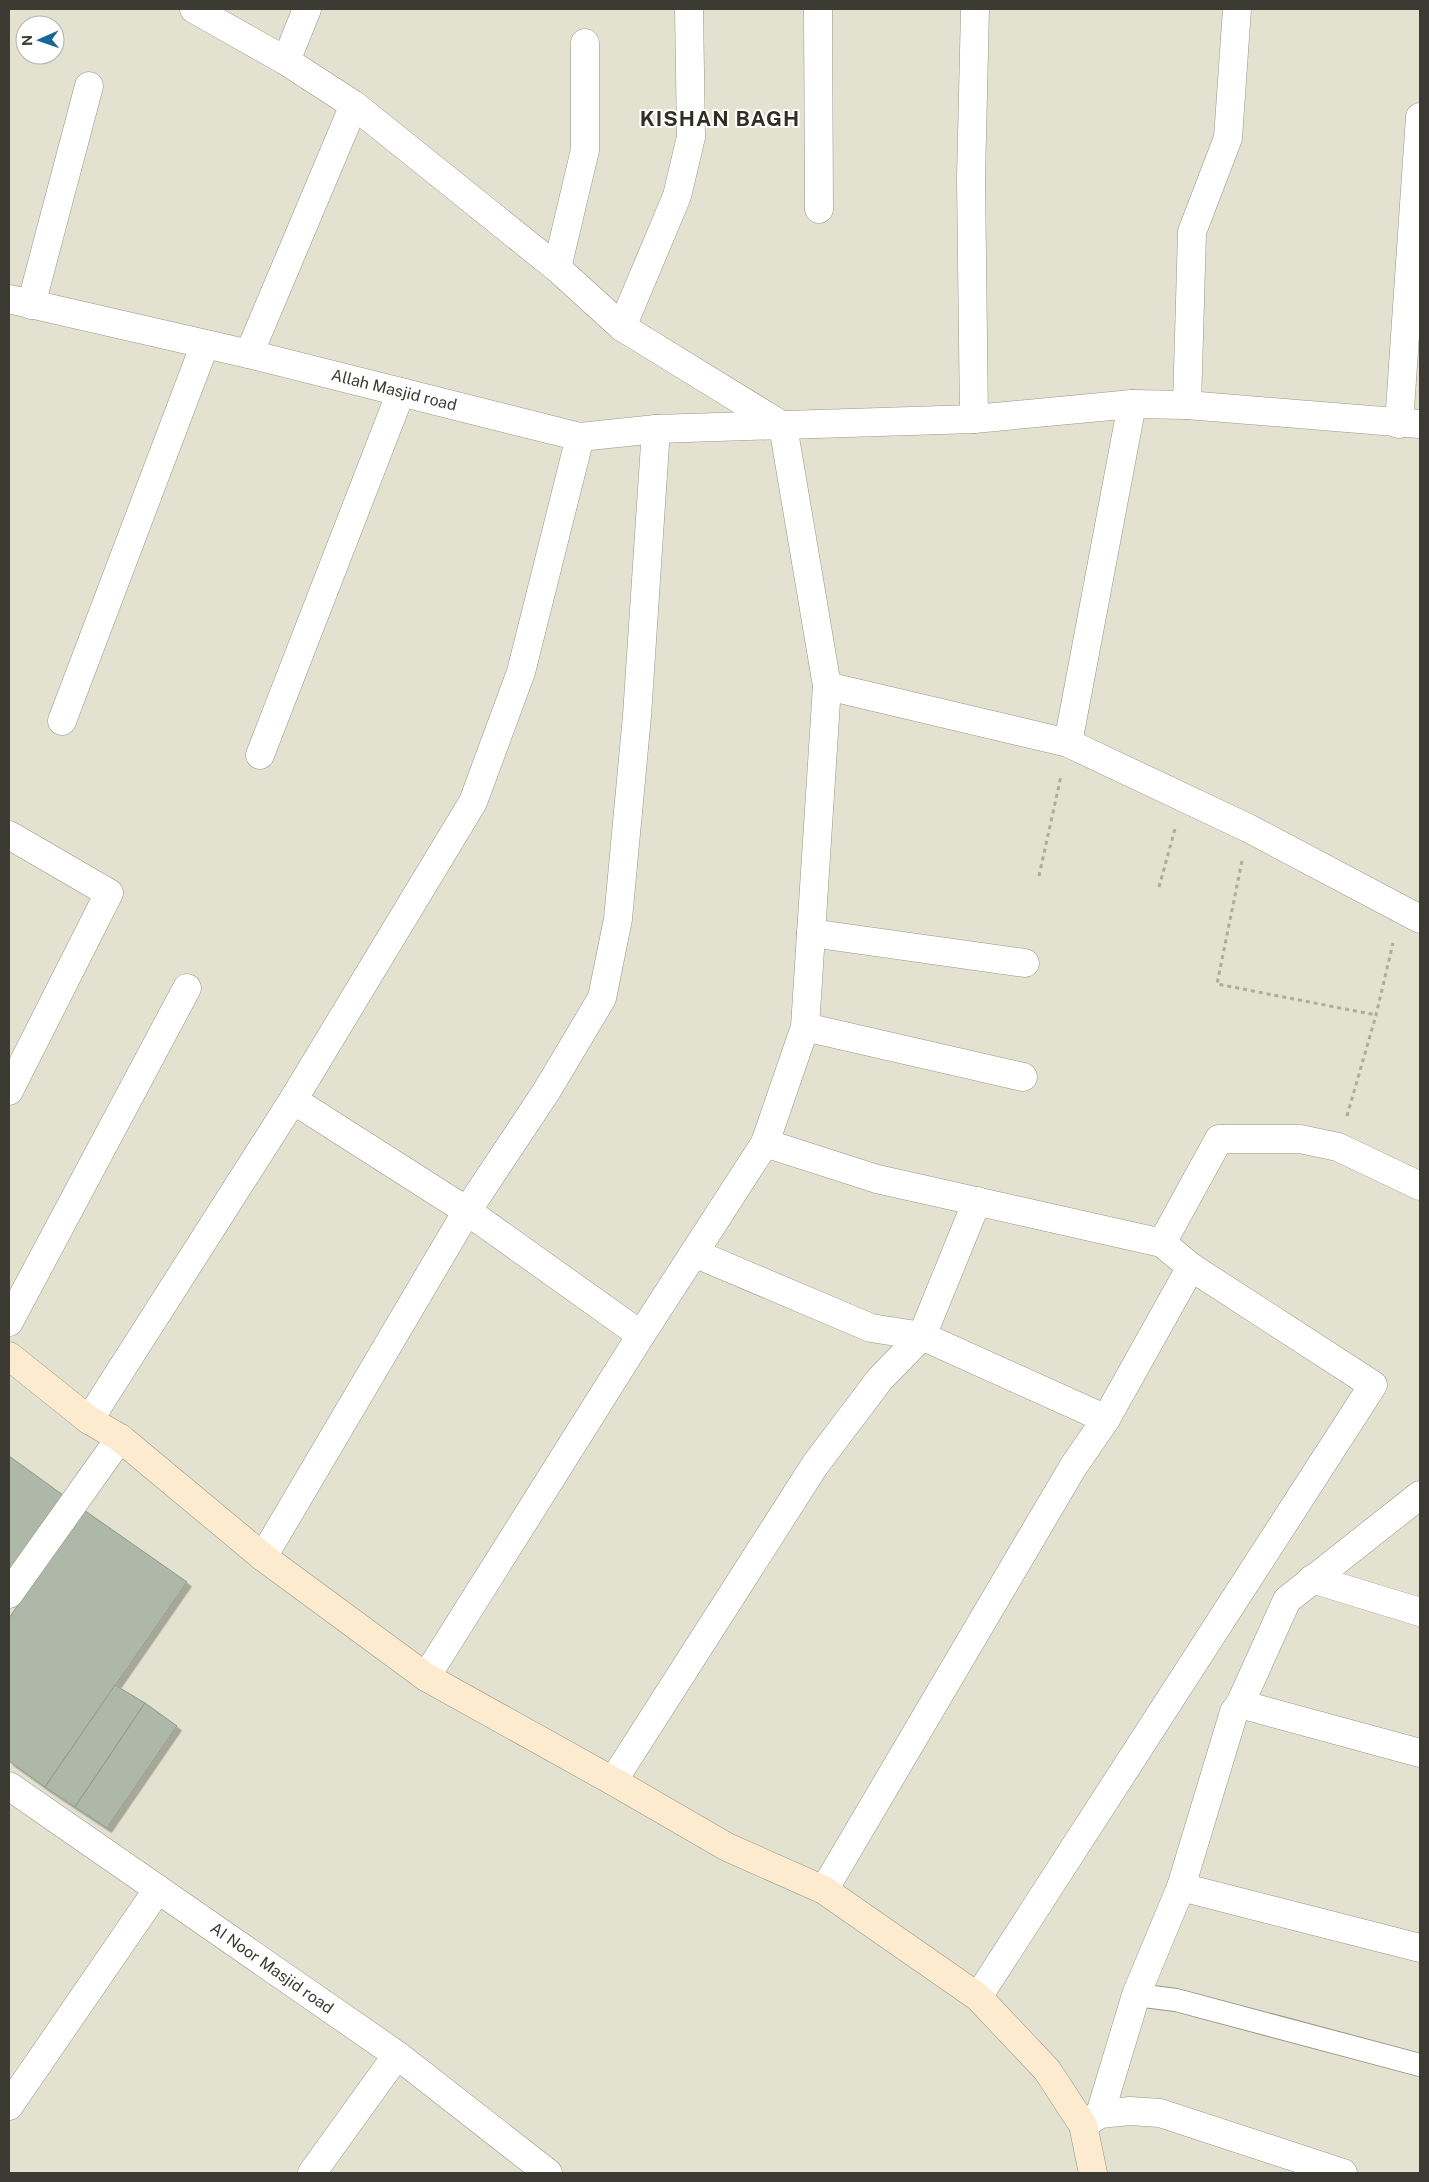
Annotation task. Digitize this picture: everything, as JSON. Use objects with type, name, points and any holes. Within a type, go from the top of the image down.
[{"type":"main road","points":[[9,1356],[89,1420],[120,1438],[263,1558],[426,1677],[727,1847],[824,1890],[978,1997],[1091,2120],[1093,2173]]},
{"type":"street","points":[[194,9],[286,60],[354,105],[557,268],[622,327],[784,426],[827,686],[805,1027],[765,1143],[641,1335],[426,1677]]},
{"type":"street","points":[[286,60],[308,9]]},
{"type":"street","points":[[622,327],[677,196],[691,137],[689,9]]},
{"type":"street","points":[[818,9],[819,209]]},
{"type":"street","points":[[974,419],[972,178],[975,9]]},
{"type":"street","points":[[1187,405],[1192,232],[1228,138],[1237,9]]},
{"type":"street","points":[[557,268],[585,150],[585,43]]},
{"type":"street","points":[[20,302],[89,86]]},
{"type":"street","points":[[249,354],[354,105]]},
{"type":"street","points":[[1409,424],[1420,117]]},
{"type":"street","name":"Allah Masjid road","points":[[20,302],[249,354],[580,437],[656,429],[974,419],[1132,404],[1187,405],[1409,424]]},
{"type":"street","points":[[62,721],[205,344]]},
{"type":"street","points":[[260,756],[401,392]]},
{"type":"street","points":[[1068,743],[1132,404]]},
{"type":"street","points":[[263,1558],[467,1211],[546,1092],[602,998],[618,919],[637,716],[656,429]]},
{"type":"street","points":[[89,1420],[293,1100],[473,802],[521,672],[580,437]]},
{"type":"street","points":[[827,686],[1068,743],[1248,828],[1411,914]]},
{"type":"street","points":[[9,835],[109,893],[9,1091]]},
{"type":"street","points":[[811,933],[1025,963]]},
{"type":"street","points":[[9,1322],[187,988]]},
{"type":"street","points":[[805,1027],[1023,1077]]},
{"type":"street","points":[[293,1100],[467,1211],[641,1335]]},
{"type":"street","points":[[1162,1244],[1219,1139],[1300,1140],[1338,1147],[1420,1186]]},
{"type":"street","points":[[765,1143],[877,1179],[1162,1244],[1191,1267],[1373,1385],[978,1997]]},
{"type":"street","points":[[613,1781],[816,1465],[880,1379],[922,1336],[977,1201]]},
{"type":"street","points":[[694,1253],[871,1328],[922,1336],[1106,1419]]},
{"type":"street","points":[[824,1890],[1073,1467],[1106,1419],[1191,1267]]},
{"type":"street","points":[[9,1594],[120,1438]]},
{"type":"street","points":[[1091,2120],[1136,1995],[1181,1887],[1234,1712],[1240,1704],[1287,1600],[1420,1495]]},
{"type":"street","points":[[1312,1579],[1420,1612]]},
{"type":"street","points":[[1240,1704],[1420,1753]]},
{"type":"street","name":"AI Noor Masjid road","points":[[9,1786],[396,2055],[532,2168]]},
{"type":"street","points":[[1181,1887],[1420,1948]]},
{"type":"street","points":[[9,2106],[158,1889]]},
{"type":"street","points":[[312,2173],[396,2055]]},
{"type":"street","points":[[1091,2120],[1130,2111],[1160,2113],[1343,2173]]},
{"type":"lane","points":[[1136,1995],[1176,2000],[1420,2065]]},
{"type":"path","points":[[1039,876],[1068,743]]},
{"type":"path","points":[[1159,887],[1184,798]]},
{"type":"path","points":[[1248,828],[1217,984],[1376,1014]]},
{"type":"path","points":[[1338,1147],[1376,1014],[1411,914]]},
{"type":"building","points":[[9,1456],[63,1495],[9,1570]]},
{"type":"building","points":[[84,1510],[187,1582],[45,1787],[9,1761],[9,1618]]},
{"type":"building","points":[[115,1685],[145,1703],[75,1807],[45,1787]]},
{"type":"building","points":[[145,1703],[177,1726],[107,1828],[75,1807]]},
{"type":"district","name":"KISHAN BAGH","points":[[720,118]]}]
